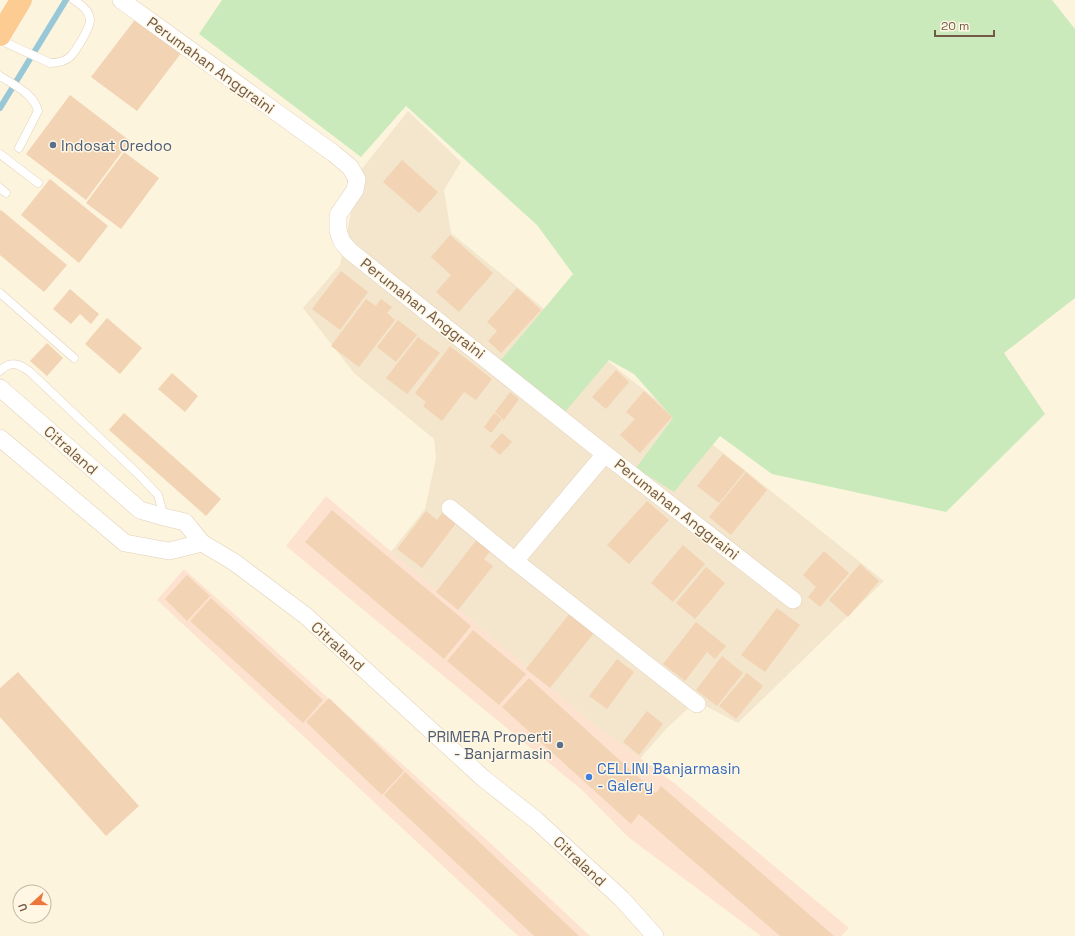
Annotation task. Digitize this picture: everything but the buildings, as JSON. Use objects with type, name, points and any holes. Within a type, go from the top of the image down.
[{"type":"highway","points":[[0,35],[22,0]]},
{"type":"street","name":"Perumahan Anggraini","points":[[121,0],[333,152],[350,167],[357,179],[355,190],[338,215],[338,231],[342,242],[350,251],[605,454],[793,600]]},
{"type":"street","name":"Citraland","points":[[0,388],[140,510],[185,522],[202,543],[234,562],[306,616],[483,778],[542,825],[622,899],[655,936]]},
{"type":"street","points":[[0,438],[125,543],[169,551],[202,543]]},
{"type":"street","points":[[515,561],[605,454]]},
{"type":"street","points":[[450,508],[697,704]]},
{"type":"lane","points":[[0,40],[50,63],[65,60],[71,56],[89,27],[90,19],[86,9],[74,0]]},
{"type":"lane","points":[[0,76],[23,91],[37,106],[38,112],[19,148]]},
{"type":"lane","points":[[0,154],[38,183]]},
{"type":"lane","points":[[0,293],[74,358]]},
{"type":"lane","points":[[0,371],[5,366],[12,364],[21,365],[29,371],[139,475],[158,495],[164,517]]},
{"type":"shaded area","points":[[408,111],[461,162],[444,190],[451,233],[619,370],[884,581],[738,723],[696,701],[667,728],[637,762],[390,553],[425,509],[436,458],[434,439],[354,373],[303,308],[340,265],[360,171]]},
{"type":"shaded area","points":[[326,496],[590,721],[674,783],[849,928],[841,936],[761,936],[628,837],[583,791],[286,546]]},
{"type":"shaded area","points":[[184,569],[487,840],[590,936],[518,936],[157,600]]},
{"type":"green space","points":[[222,0],[1052,0],[1075,29],[1075,298],[1004,353],[1045,414],[946,512],[772,474],[720,436],[674,492],[636,468],[673,418],[634,374],[609,360],[565,412],[501,360],[573,274],[537,225],[406,106],[361,157],[199,34]]},
{"type":"waterway","points":[[0,108],[66,0]]},
{"type":"place","name":"Indosat Oredoo","points":[[53,145]]},
{"type":"place","name":"PRIMERA Properti - Banjarmasin","points":[[560,745]]},
{"type":"place","name":"CELLINI Banjarmasin - Galery","points":[[589,777]]}]
